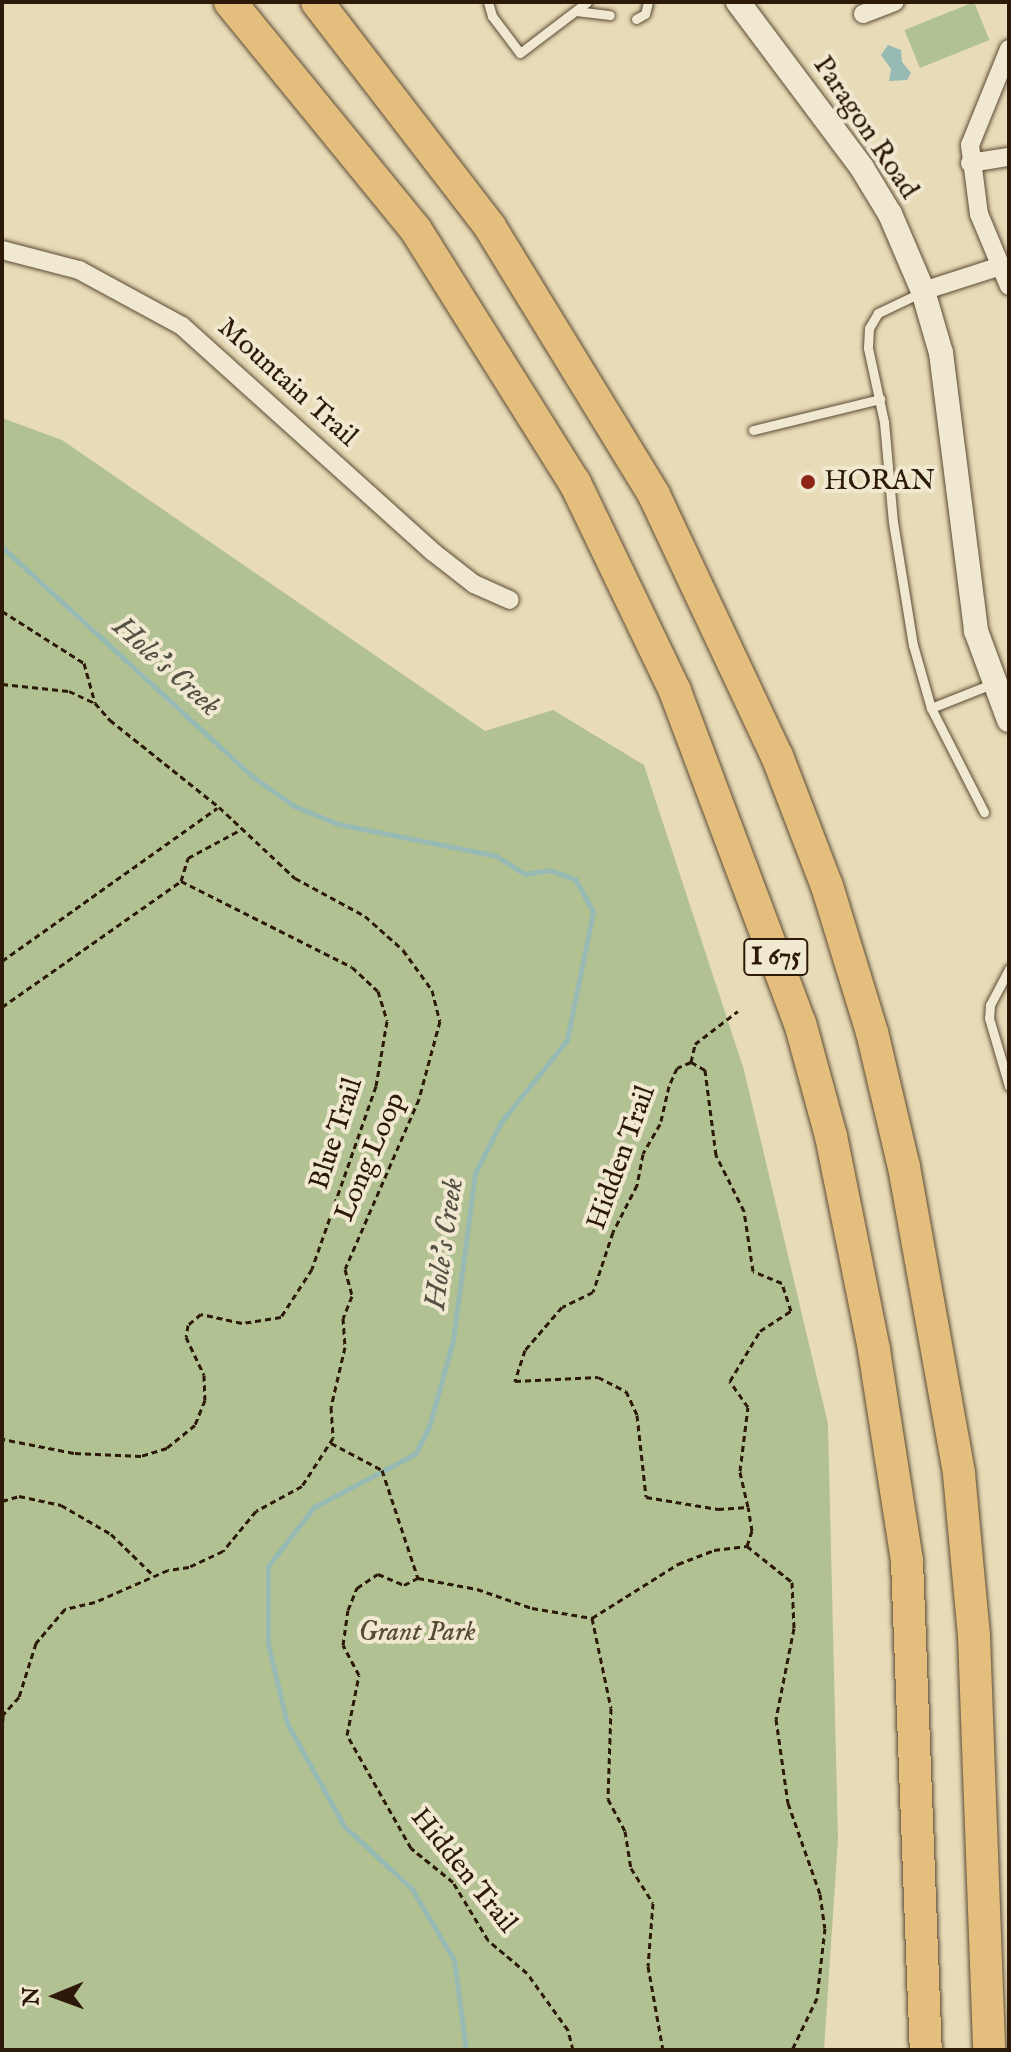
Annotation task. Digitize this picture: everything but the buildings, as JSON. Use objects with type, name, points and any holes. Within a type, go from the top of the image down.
[{"type":"highway","name":"I 675","points":[[230,2],[416,230],[575,483],[675,691],[800,1023],[831,1136],[868,1320],[907,1561],[926,2050]]},
{"type":"highway","name":"I 675","points":[[317,2],[490,227],[654,495],[777,756],[827,886],[872,1032],[904,1167],[959,1474],[974,1636],[989,2050]]},
{"type":"street","name":"Paragon Road","points":[[738,2],[862,168],[890,214],[923,291],[947,388],[976,631],[1009,720]]},
{"type":"street","points":[[863,14],[895,2]]},
{"type":"street","points":[[1009,49],[973,129],[970,163],[979,214],[1009,286]]},
{"type":"street","points":[[970,163],[1009,157]]},
{"type":"street","name":"Mountain Trail","points":[[2,250],[79,270],[182,326],[442,560],[474,584],[510,600]]},
{"type":"street","points":[[923,291],[1001,266]]},
{"type":"lane","points":[[488,2],[492,16],[520,53],[587,2]]},
{"type":"lane","points":[[636,19],[645,14],[648,2]]},
{"type":"lane","points":[[576,11],[610,15]]},
{"type":"lane","points":[[923,291],[878,313],[869,328],[894,532],[913,645],[931,708],[984,812]]},
{"type":"lane","points":[[753,430],[880,399]]},
{"type":"lane","points":[[931,708],[994,683]]},
{"type":"lane","points":[[1009,969],[990,1005],[989,1018],[1009,1086]]},
{"type":"path","points":[[2,611],[84,663],[95,703]]},
{"type":"path","points":[[2,684],[69,691],[95,703]]},
{"type":"path","name":"Long Loop","points":[[95,703],[219,807],[295,878],[365,916],[403,950],[439,1006],[419,1099],[345,1269],[352,1296],[343,1318],[345,1347],[331,1407],[330,1443]]},
{"type":"path","points":[[2,961],[219,807]]},
{"type":"path","points":[[2,1007],[181,881],[188,858],[241,829]]},
{"type":"path","name":"Blue Trail","points":[[2,1439],[74,1453],[141,1456],[167,1448],[195,1425],[205,1400],[204,1375],[186,1337],[188,1325],[201,1314],[242,1323],[281,1317],[312,1269],[376,1086],[387,1021],[378,991],[352,967],[181,881]]},
{"type":"path","points":[[691,1062],[695,1044],[738,1011]]},
{"type":"path","name":"Hidden Trail","points":[[747,1546],[752,1531],[748,1507],[740,1471],[748,1407],[730,1381],[760,1331],[791,1311],[782,1283],[753,1271],[744,1211],[716,1155],[705,1070],[691,1062],[677,1068],[669,1086],[660,1124],[643,1154],[637,1185],[613,1232],[593,1292],[562,1307],[525,1350],[515,1381],[598,1377],[626,1391],[637,1415],[646,1497],[718,1509],[748,1507]]},
{"type":"path","points":[[2,1742],[3,1715],[19,1697],[36,1643],[65,1609],[223,1551],[256,1511],[302,1486],[330,1443],[376,1463],[382,1470],[418,1578]]},
{"type":"path","points":[[2,1501],[19,1496],[61,1505],[111,1534],[154,1576]]},
{"type":"path","points":[[663,2050],[648,1966],[653,1903],[631,1868],[625,1831],[608,1799],[611,1708],[592,1618],[693,1556],[747,1546],[792,1582],[794,1628],[776,1719],[788,1803],[820,1894],[825,1928],[817,1998],[792,2050]]},
{"type":"path","name":"Hidden Trail","points":[[573,2050],[568,2030],[527,1973],[488,1940],[453,1882],[411,1848],[347,1735],[359,1675],[343,1645],[357,1588],[378,1574],[404,1585],[418,1578],[592,1618]]},
{"type":"green space","points":[[974,2],[989,40],[920,68],[904,30]]},
{"type":"green space","name":"Grant Park","points":[[2,418],[62,440],[485,731],[553,710],[644,765],[744,1070],[828,1424],[838,1839],[824,2050],[2,2050]]},
{"type":"water","points":[[888,45],[901,50],[902,62],[911,73],[907,80],[889,81],[891,69],[881,55]]},
{"type":"waterway","name":"Hole's Creek","points":[[2,547],[252,776],[294,806],[338,824],[496,856],[525,874],[549,870],[575,879],[593,912],[567,1040],[501,1122],[475,1173],[453,1340],[429,1427],[415,1454],[314,1507],[268,1566],[268,1644],[287,1723],[344,1826],[412,1889],[454,1960],[466,2050]]},
{"type":"place","name":"HORAN","points":[[808,482]]}]
